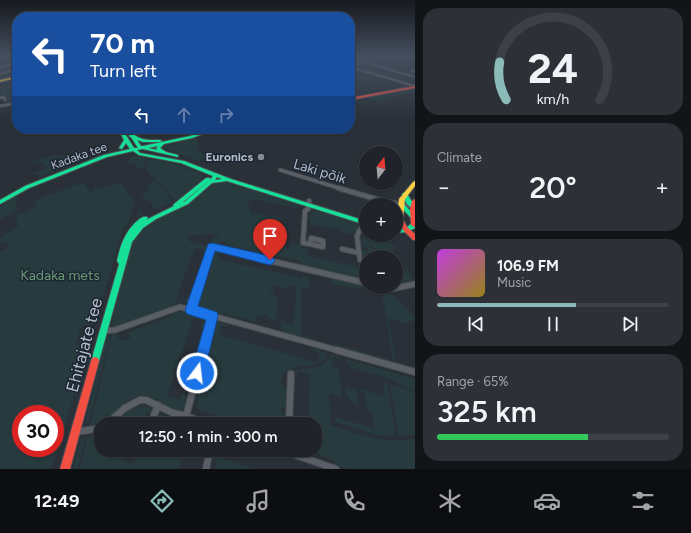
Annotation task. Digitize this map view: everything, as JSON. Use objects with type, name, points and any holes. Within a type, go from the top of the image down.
[{"type":"main road","points":[[355,98],[415,87]]},
{"type":"main road","points":[[124,134],[136,147],[152,153],[174,155]]},
{"type":"main road","points":[[106,156],[136,147],[203,134]]},
{"type":"main road","points":[[131,136],[136,147],[197,168],[239,179],[359,219]]},
{"type":"main road","points":[[131,136],[143,141],[161,143]]},
{"type":"main road","points":[[161,143],[158,148],[164,153]]},
{"type":"main road","points":[[106,156],[136,147],[174,155],[215,172],[229,180],[309,203]]},
{"type":"main road","name":"Kadaka tee","points":[[47,178],[90,158],[121,148],[136,147]]},
{"type":"main road","name":"Kadaka tee","points":[[0,201],[36,182],[106,156]]},
{"type":"main road","points":[[197,168],[206,175],[208,181],[229,180]]},
{"type":"main road","name":"Ehitajate tee","points":[[65,469],[118,275],[123,244],[133,227],[147,217],[177,204],[208,181],[215,172]]},
{"type":"main road","points":[[403,200],[405,194],[415,183]]},
{"type":"main road","points":[[403,231],[415,225],[415,205],[408,202],[405,194]]},
{"type":"main road","points":[[403,215],[414,216]]},
{"type":"main road","points":[[403,231],[415,238]]},
{"type":"main road","points":[[403,231],[415,238]]},
{"type":"street","points":[[389,79],[415,87]]},
{"type":"street","points":[[0,98],[4,97],[5,100]]},
{"type":"street","points":[[0,106],[12,104]]},
{"type":"street","name":"Laki põik","points":[[280,170],[373,198]]},
{"type":"street","points":[[309,203],[308,209],[305,211],[303,243],[310,244]]},
{"type":"street","name":"Laki põik","points":[[403,211],[415,205]]},
{"type":"street","points":[[342,249],[359,253],[357,236],[359,233]]},
{"type":"street","points":[[191,310],[212,247],[359,281]]},
{"type":"street","points":[[403,287],[415,284]]},
{"type":"street","points":[[102,331],[115,330],[180,307],[415,372]]},
{"type":"street","points":[[115,417],[128,405],[138,400],[146,400],[174,413],[186,416],[212,316]]},
{"type":"street","points":[[289,417],[291,374]]},
{"type":"street","points":[[154,417],[158,405]]},
{"type":"street","points":[[75,432],[94,429]]},
{"type":"street","points":[[206,469],[209,457]]},
{"type":"street","points":[[302,457],[336,469]]},
{"type":"green space","points":[[12,85],[9,99],[12,98],[12,104],[0,106],[0,104],[9,103],[9,101],[0,101],[10,100],[6,99],[6,97],[0,97],[3,89],[0,89],[0,87]]},
{"type":"green space","points":[[415,88],[415,92],[381,99],[383,101],[398,98],[385,101],[377,102],[366,97]]},
{"type":"green space","points":[[196,138],[199,144],[196,147],[206,157],[200,160],[196,160],[162,147]]},
{"type":"green space","points":[[83,149],[86,157],[43,175],[32,174],[47,168],[42,162],[33,162],[53,155],[62,156]]},
{"type":"green space","points":[[134,155],[146,158],[144,162],[146,165],[139,170],[132,162],[127,164],[126,162]]},
{"type":"green space","points":[[147,159],[173,163],[201,174],[203,177],[176,201],[147,171]]},
{"type":"green space","points":[[154,181],[164,190],[173,202],[154,210],[152,203],[145,199],[141,194],[147,190],[149,191],[148,185]]},
{"type":"green space","points":[[219,181],[300,206],[297,208],[257,200],[248,201],[251,213],[280,217],[278,229],[258,226],[257,235],[259,242],[289,248],[291,244],[297,245],[301,243],[302,248],[308,249],[308,256],[358,267],[359,260],[359,279],[301,266],[300,261],[262,253],[261,256],[255,255],[255,251],[227,245],[227,243],[220,242],[218,245],[211,244],[213,237],[219,236],[218,234],[189,236],[190,242],[209,247],[206,256],[202,255],[204,250],[195,248],[176,298],[185,301],[187,297],[191,298],[189,303],[176,300],[172,308],[114,328],[111,327],[133,238],[138,231],[154,220],[183,207]]},
{"type":"green space","name":"Kadaka mets","points":[[84,182],[90,193],[95,191],[92,190],[93,188],[100,187],[99,189],[120,182],[142,212],[146,212],[137,218],[138,208],[134,203],[128,225],[124,226],[95,324],[84,325],[80,330],[76,344],[80,345],[80,348],[84,347],[85,343],[83,343],[84,337],[80,337],[81,335],[93,334],[64,427],[64,405],[12,405],[12,457],[55,457],[51,469],[0,469],[0,251],[6,249],[8,242],[0,244],[0,239],[9,231],[11,232],[18,226],[16,215],[30,211],[31,207],[36,206],[35,200]]},
{"type":"green space","points":[[13,197],[17,199],[17,211],[0,219],[0,207]]},
{"type":"green space","points":[[310,209],[359,224],[359,228],[357,232],[352,234],[342,232],[342,230],[310,224]]},
{"type":"green space","points":[[360,242],[376,250],[368,250],[368,248],[362,246]]},
{"type":"green space","points":[[364,242],[392,243],[393,249],[395,249],[394,250],[378,250]]},
{"type":"green space","points":[[217,251],[225,253],[219,253],[218,259],[297,277],[297,271],[291,268],[298,270],[297,280],[307,276],[307,278],[310,279],[309,288],[302,288],[301,335],[393,360],[382,294],[390,294],[399,301],[415,317],[415,320],[402,324],[398,320],[388,318],[395,356],[394,361],[343,350],[330,343],[299,336],[298,338],[284,334],[280,327],[281,318],[285,319],[284,323],[294,325],[296,287],[287,285],[287,289],[275,285],[274,291],[270,292],[270,294],[276,296],[278,299],[276,321],[269,319],[269,316],[263,314],[262,317],[257,316],[256,322],[223,313],[222,317],[194,309],[196,301],[200,301],[215,254],[212,253]]},
{"type":"green space","points":[[403,270],[408,271],[413,281],[403,283]]},
{"type":"green space","points":[[332,279],[359,285],[359,289],[334,284]]},
{"type":"green space","points":[[176,312],[187,312],[206,318],[208,321],[206,329],[201,328],[203,321],[193,318],[167,396],[180,400],[182,394],[187,396],[184,408],[177,411],[150,397],[138,396],[124,404],[110,417],[94,417],[94,426],[90,426],[112,334],[116,332],[120,340],[130,339],[130,334],[122,335],[169,317]]},
{"type":"green space","points":[[216,322],[228,324],[227,327],[221,325],[220,335],[319,363],[319,352],[311,350],[311,347],[329,354],[322,362],[317,364],[292,368],[290,373],[283,371],[281,384],[286,389],[287,399],[286,409],[281,407],[281,412],[286,415],[286,417],[221,417],[196,408],[216,326],[214,325]]},
{"type":"green space","points":[[111,334],[88,426],[86,419],[106,338]]},
{"type":"green space","points":[[331,354],[341,357],[341,359],[332,357],[333,367],[339,368],[342,394],[341,396],[329,394],[331,425],[384,440],[405,440],[415,438],[415,469],[346,469],[335,465],[334,460],[322,456],[322,417],[309,417],[310,375],[299,371],[298,375],[292,374],[295,370],[320,366]]},
{"type":"green space","points":[[346,359],[415,379],[415,392],[388,378],[352,368]]},
{"type":"green space","points":[[383,382],[387,383],[388,388],[395,432],[393,436],[376,435],[336,422],[334,417],[374,428],[372,413],[367,411],[365,393],[362,392],[362,389],[385,397]]},
{"type":"green space","points":[[390,384],[405,388],[415,394],[415,435],[399,436]]},
{"type":"green space","points":[[345,387],[357,390],[358,405],[348,399]]},
{"type":"green space","points":[[142,405],[152,409],[151,413],[147,411],[145,417],[122,417],[129,410]]},
{"type":"green space","points":[[159,413],[168,417],[162,417],[157,415]]},
{"type":"green space","points":[[86,435],[78,469],[73,469],[80,441]]},
{"type":"green space","points":[[94,436],[94,457],[116,457],[131,464],[138,457],[182,457],[179,469],[80,469],[87,437]]},
{"type":"green space","points":[[211,457],[222,457],[253,469],[215,469],[217,461],[211,459]]},
{"type":"traffic: fast","points":[[123,134],[131,148],[139,154],[182,162],[229,180],[359,221]]},
{"type":"traffic: fast","points":[[131,134],[140,147],[176,156]]},
{"type":"traffic: fast","points":[[0,202],[27,187],[106,156],[200,134]]},
{"type":"traffic: fast","points":[[131,136],[143,141],[160,141]]},
{"type":"traffic: fast","points":[[121,148],[126,141]]},
{"type":"traffic: fast","points":[[162,144],[158,148],[164,153]]},
{"type":"traffic: fast","points":[[95,361],[129,241],[141,226],[154,218],[186,203],[211,182],[216,175]]},
{"type":"traffic: fast","points":[[176,205],[208,179]]},
{"type":"traffic: fast","points":[[211,182],[226,180]]},
{"type":"traffic: fast","points":[[405,194],[408,202],[414,206]]},
{"type":"traffic: fast","points":[[403,206],[413,217]]},
{"type":"traffic: fast","points":[[120,261],[128,236],[139,222],[145,218]]},
{"type":"traffic: fast","points":[[403,230],[407,230],[414,225],[415,226]]},
{"type":"traffic: slow","points":[[0,81],[9,79]]},
{"type":"traffic: slow","points":[[403,198],[415,183]]},
{"type":"traffic: jam","points":[[355,98],[415,87]]},
{"type":"traffic: jam","points":[[414,225],[413,209],[415,201]]},
{"type":"traffic: jam","points":[[403,224],[415,238]]},
{"type":"traffic: jam","points":[[65,469],[95,361]]},
{"type":"place","name":"Euronics","points":[[261,157]]},
{"type":"route","points":[[197,373],[212,316],[191,310],[212,247],[270,260]]}]
